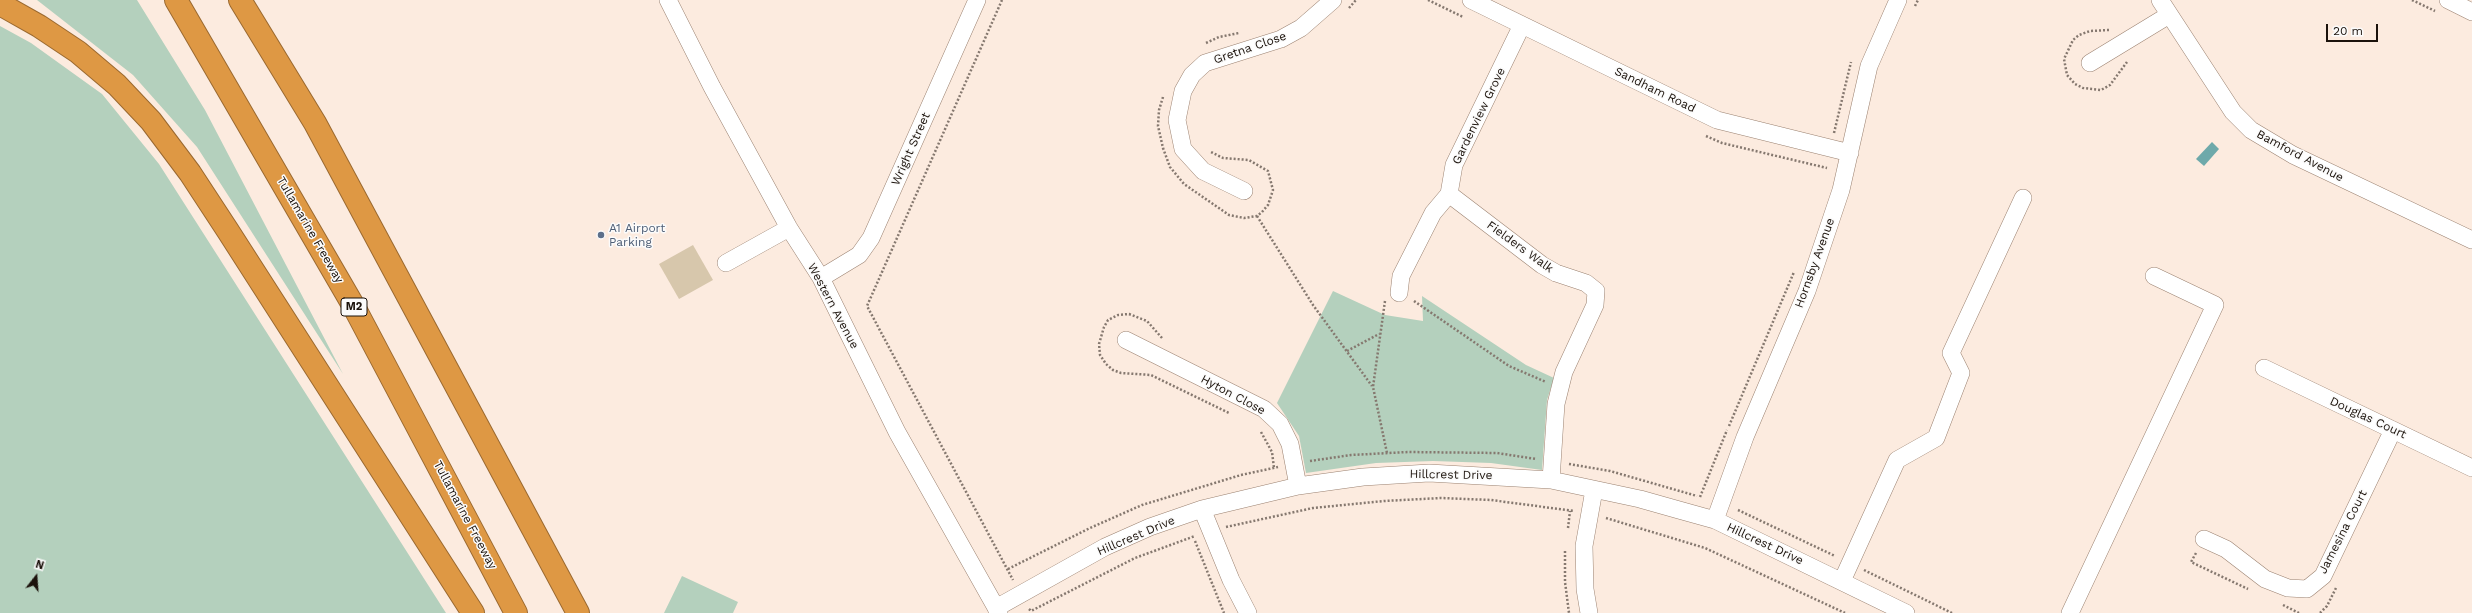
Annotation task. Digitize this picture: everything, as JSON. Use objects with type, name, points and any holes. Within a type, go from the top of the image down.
[{"type":"highway","points":[[240,0],[319,130],[578,613]]},
{"type":"highway","name":"Tullamarine Freeway","points":[[177,2],[354,305],[516,613]]},
{"type":"highway","points":[[0,4],[39,26],[78,52],[117,85],[151,121],[190,173],[220,218],[473,613]]},
{"type":"street","name":"Western Avenue","points":[[668,0],[712,87],[789,228],[821,278],[898,432],[997,611]]},
{"type":"street","name":"Wright Street","points":[[821,278],[859,255],[871,238],[976,0]]},
{"type":"street","name":"Gretna Close","points":[[1244,191],[1203,171],[1182,149],[1179,139],[1177,120],[1183,91],[1192,75],[1205,63],[1281,40],[1301,28],[1333,0]]},
{"type":"street","name":"Sandham Road","points":[[1471,0],[1717,120],[1833,141],[1850,153]]},
{"type":"street","name":"Hornsby Avenue","points":[[1714,520],[1745,437],[1807,291],[1841,190],[1870,66],[1898,0]]},
{"type":"street","name":"Bamford Avenue","points":[[2160,0],[2233,112],[2251,130],[2293,155],[2472,240]]},
{"type":"street","points":[[2448,0],[2472,12]]},
{"type":"street","points":[[2090,62],[2169,15]]},
{"type":"street","name":"Gardenview Grove","points":[[1449,194],[1454,165],[1522,25]]},
{"type":"street","points":[[1399,293],[1401,276],[1433,213],[1449,194]]},
{"type":"street","name":"Fielders Walk","points":[[1449,194],[1542,265],[1556,273],[1586,283],[1596,291],[1595,305],[1564,372],[1560,388]]},
{"type":"street","points":[[1842,581],[1897,460],[1936,438],[1961,373],[1951,353],[2023,198]]},
{"type":"street","points":[[726,263],[789,228]]},
{"type":"street","points":[[2070,613],[2215,305],[2154,276]]},
{"type":"street","name":"Hyton Close","points":[[1126,340],[1264,409],[1280,424],[1290,444],[1298,486]]},
{"type":"street","name":"Douglas Court","points":[[2264,368],[2472,468]]},
{"type":"street","points":[[1550,480],[1556,404],[1560,388]]},
{"type":"street","name":"Jamesina Court","points":[[2204,539],[2226,549],[2265,578],[2288,588],[2307,589],[2323,576],[2393,430]]},
{"type":"street","name":"Hillcrest Drive","points":[[997,611],[1105,547],[1150,527],[1202,509],[1298,486],[1363,477],[1429,473],[1550,480],[1640,499],[1714,520],[1906,613]]},
{"type":"street","points":[[1589,613],[1585,589],[1584,546],[1594,490]]},
{"type":"street","points":[[1202,509],[1231,580],[1248,613]]},
{"type":"path","points":[[1002,0],[867,306],[1021,596],[1031,612],[1135,558],[1211,530],[1312,508],[1384,501],[1441,498],[1491,500],[1590,514],[1607,518],[1705,548],[1845,613]]},
{"type":"path","points":[[1347,11],[1356,0]]},
{"type":"path","points":[[1202,45],[1219,37],[1244,32]]},
{"type":"path","points":[[1826,175],[1848,68],[1853,56]]},
{"type":"path","points":[[1165,91],[1159,110],[1158,126],[1162,148],[1170,167],[1184,184],[1230,215],[1244,218],[1257,216],[1268,205],[1273,190],[1268,171],[1249,160],[1223,158],[1207,149]]},
{"type":"path","points":[[1826,131],[1833,141]]},
{"type":"path","points":[[1257,216],[1313,306],[1373,386]]},
{"type":"path","points":[[1700,497],[1797,264]]},
{"type":"path","points":[[1388,453],[1373,386],[1383,302],[1399,293],[1425,307],[1509,366],[1560,388]]},
{"type":"path","points":[[1347,351],[1379,334]]},
{"type":"path","points":[[1606,524],[1607,518]]},
{"type":"path","points":[[1193,537],[1224,613]]},
{"type":"path","points":[[2204,539],[2191,562],[2256,592]]},
{"type":"path","points":[[2277,603],[2299,613]]},
{"type":"green space","points":[[37,0],[137,0],[205,110],[343,374],[197,147],[133,75]]},
{"type":"green space","points":[[0,26],[31,43],[102,94],[159,164],[446,613],[0,613]]},
{"type":"green space","points":[[1333,291],[1385,315],[1423,321],[1422,296],[1526,365],[1554,378],[1547,400],[1542,470],[1491,463],[1433,461],[1376,463],[1306,473],[1299,436],[1277,403]]},
{"type":"green space","points":[[682,576],[738,602],[733,613],[664,613]]},
{"type":"water","points":[[2212,142],[2219,149],[2204,166],[2196,159]]},
{"type":"building","points":[[693,245],[713,280],[679,299],[659,264]]},
{"type":"place","name":"A1 Airport Parking","points":[[601,235]]}]
